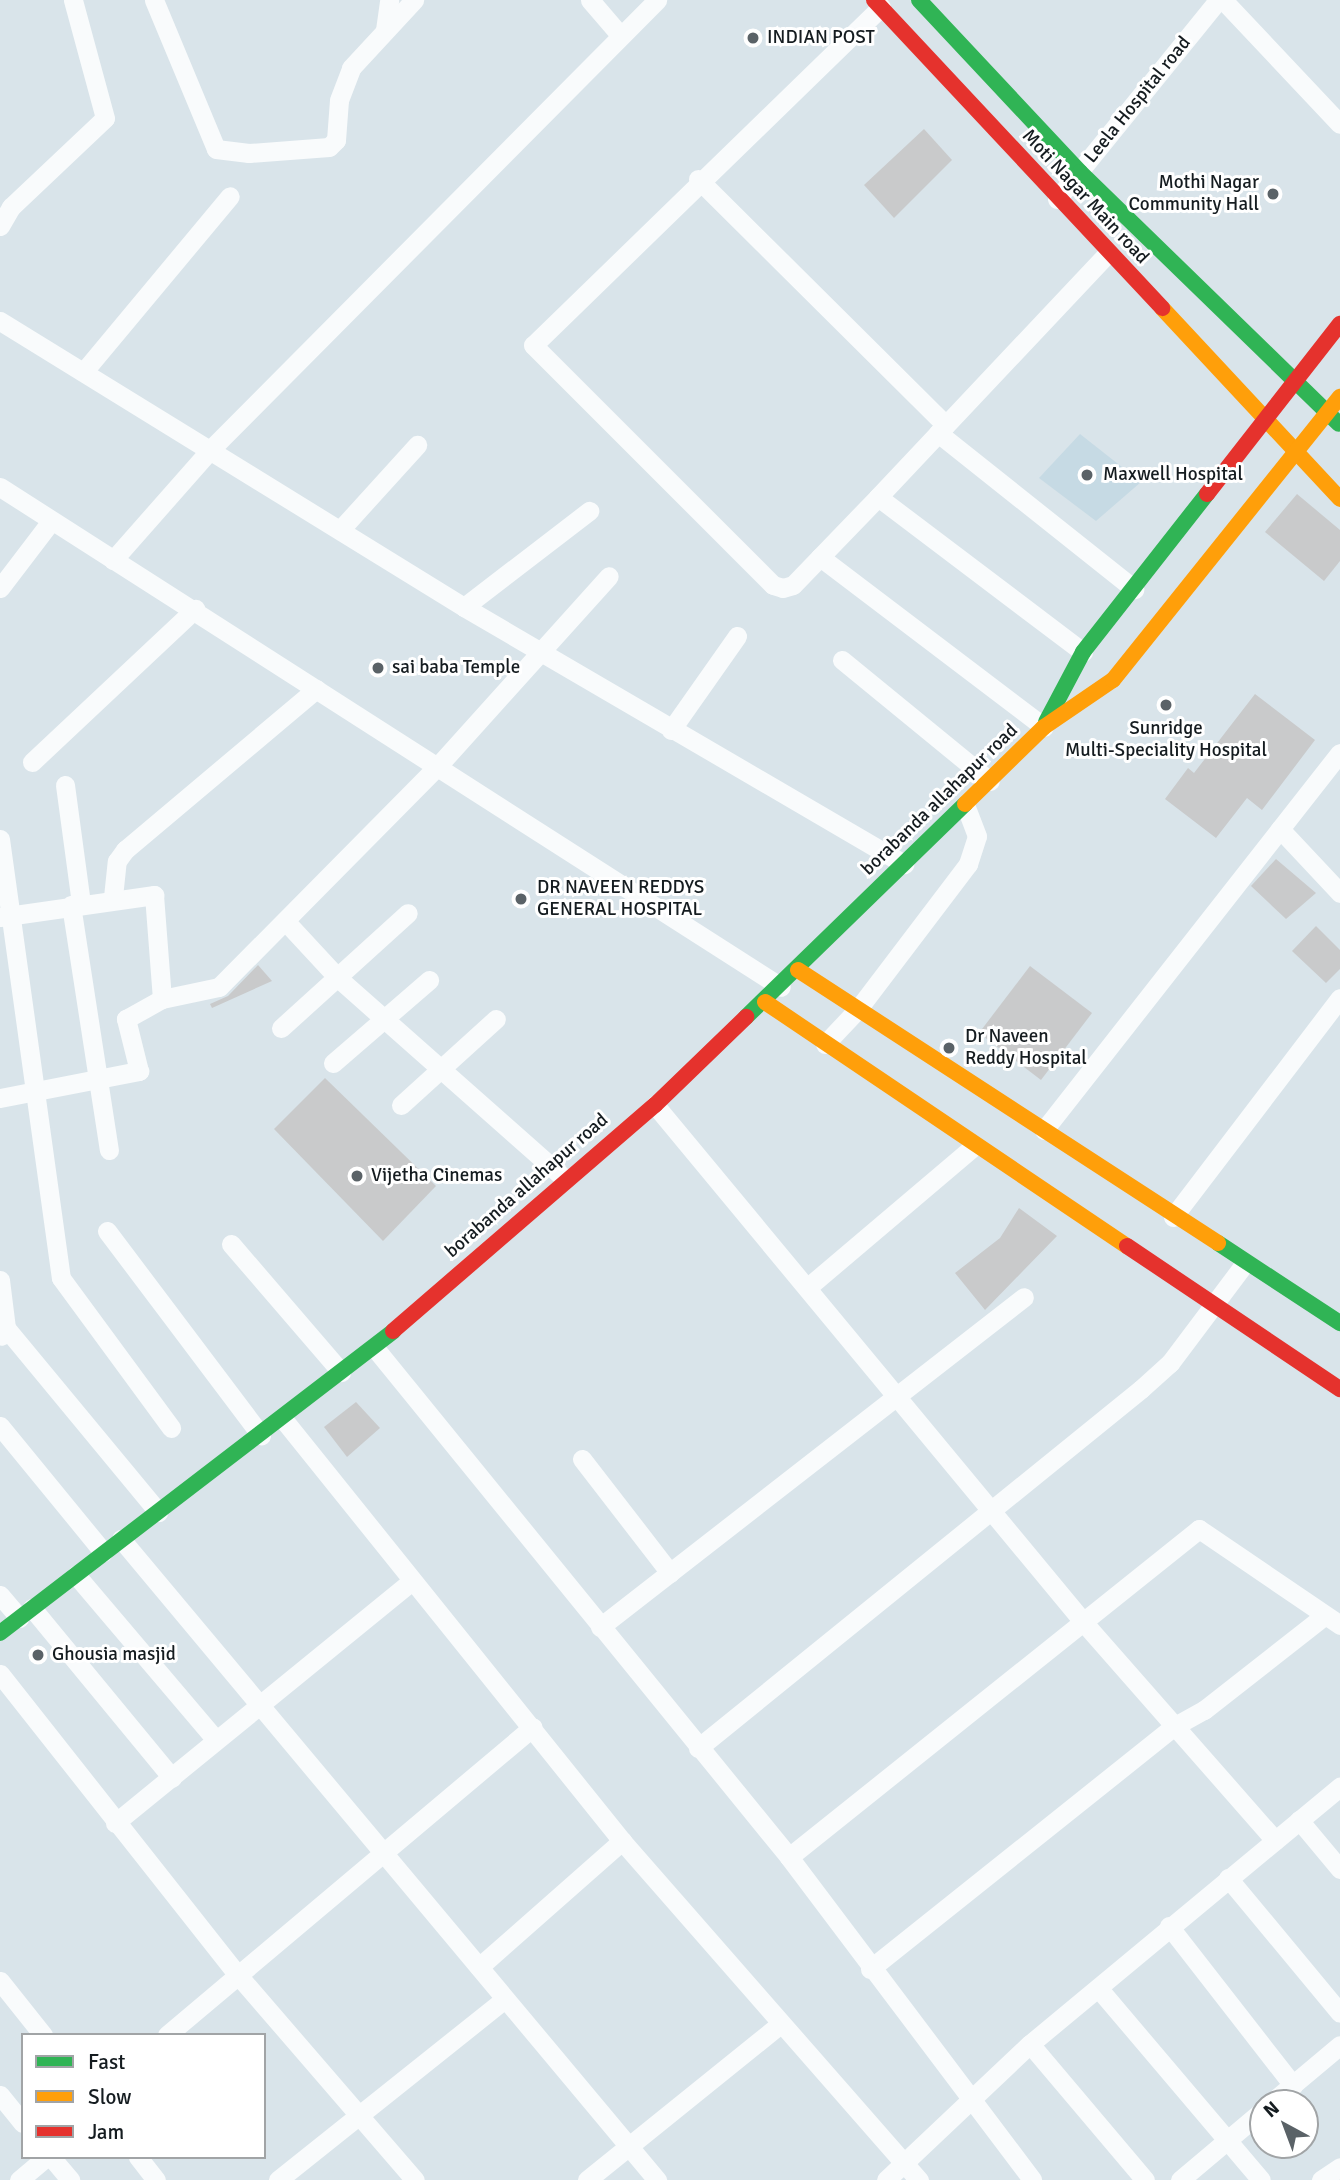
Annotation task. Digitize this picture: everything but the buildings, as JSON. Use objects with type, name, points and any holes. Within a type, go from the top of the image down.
[{"type":"main road","name":"Moti Nagar Main road","points":[[919,0],[1080,172],[1295,386],[1340,425]]},
{"type":"main road","name":"Moti Nagar Main road","points":[[877,4],[1340,499]]},
{"type":"main road","name":"borabanda allahapur road","points":[[1044,727],[1083,652],[1268,421],[1340,324]]},
{"type":"main road","name":"borabanda allahapur road","points":[[0,1633],[374,1347],[564,1178],[655,1105],[781,987],[1044,727],[1113,680],[1340,397]]},
{"type":"main road","points":[[798,970],[1172,1217],[1340,1323]]},
{"type":"main road","points":[[765,1002],[974,1146],[1340,1389]]},
{"type":"street","points":[[0,226],[11,207],[105,118],[73,0]]},
{"type":"street","points":[[154,0],[216,149],[249,153],[329,147],[336,140],[339,100],[351,68],[414,0]]},
{"type":"street","points":[[385,30],[389,0]]},
{"type":"street","points":[[590,0],[620,35]]},
{"type":"street","points":[[113,560],[209,451],[657,0]]},
{"type":"street","points":[[1220,0],[1340,124]]},
{"type":"street","name":"Leela Hospital road","points":[[1058,199],[1220,0]]},
{"type":"street","points":[[877,4],[533,345],[774,586],[793,585],[1108,253]]},
{"type":"street","points":[[698,179],[942,429],[1134,589]]},
{"type":"street","points":[[85,370],[230,195]]},
{"type":"street","points":[[0,321],[85,370],[209,451],[464,607],[671,730],[904,863]]},
{"type":"street","points":[[340,530],[417,445]]},
{"type":"street","points":[[0,487],[781,987]]},
{"type":"street","points":[[878,497],[1083,652]]},
{"type":"street","points":[[464,607],[589,511]]},
{"type":"street","points":[[0,588],[51,521]]},
{"type":"street","points":[[820,556],[1044,727]]},
{"type":"street","points":[[0,1098],[98,1076],[139,1071],[126,1019],[162,999],[219,987],[288,924],[436,768],[609,576]]},
{"type":"street","points":[[32,762],[195,610]]},
{"type":"street","points":[[671,730],[737,636]]},
{"type":"street","points":[[842,660],[990,781]]},
{"type":"street","points":[[113,897],[117,861],[125,850],[316,689]]},
{"type":"street","points":[[1044,1130],[1340,753]]},
{"type":"street","points":[[65,785],[76,904],[109,1150]]},
{"type":"street","points":[[825,1044],[858,1009],[968,864],[977,836],[965,805]]},
{"type":"street","points":[[1280,829],[1340,892]]},
{"type":"street","points":[[0,839],[4,916],[34,1092],[61,1278],[172,1428]]},
{"type":"street","points":[[4,916],[113,897],[154,895],[162,999]]},
{"type":"street","points":[[281,1028],[408,913]]},
{"type":"street","points":[[288,924],[338,978],[564,1178]]},
{"type":"street","points":[[333,1063],[429,980]]},
{"type":"street","points":[[1172,1217],[1340,999]]},
{"type":"street","points":[[401,1105],[496,1019]]},
{"type":"street","points":[[655,1105],[1085,1623],[1173,1727],[1275,1840]]},
{"type":"street","points":[[808,1287],[974,1146]]},
{"type":"street","points":[[107,1231],[261,1435]]},
{"type":"street","points":[[231,1244],[341,1372]]},
{"type":"street","points":[[698,1748],[1141,1389],[1214,1307],[1245,1263]]},
{"type":"street","points":[[0,1280],[3,1333],[158,1511]]},
{"type":"street","points":[[600,1627],[897,1399],[1024,1297]]},
{"type":"street","points":[[374,1347],[789,1857],[870,1969],[1032,2180]]},
{"type":"street","points":[[283,1419],[411,1582],[533,1727],[622,1841],[779,2025],[919,2180]]},
{"type":"street","points":[[0,1426],[103,1552]]},
{"type":"street","points":[[582,1460],[670,1573]]},
{"type":"street","points":[[789,1857],[1199,1530],[1332,1620],[1198,1714],[1173,1727],[870,1969]]},
{"type":"street","points":[[121,1539],[657,2180]]},
{"type":"street","points":[[76,1575],[215,1740]]},
{"type":"street","points":[[115,1823],[172,1778],[258,1702],[411,1582]]},
{"type":"street","points":[[0,1595],[25,1613],[172,1778]]},
{"type":"street","points":[[0,1674],[237,1975],[361,2114],[415,2180]]},
{"type":"street","points":[[169,2033],[533,1727]]},
{"type":"street","points":[[886,2180],[907,2164],[970,2096],[1030,2044],[1099,1989],[1169,1926],[1340,1787]]},
{"type":"street","points":[[1299,1820],[1340,1869]]},
{"type":"street","points":[[479,1967],[622,1841]]},
{"type":"street","points":[[1228,1878],[1340,2013]]},
{"type":"street","points":[[1169,1926],[1293,2085]]},
{"type":"street","points":[[0,1981],[41,2033]]},
{"type":"street","points":[[1099,1989],[1261,2180]]},
{"type":"street","points":[[278,2180],[505,1999]]},
{"type":"street","points":[[587,2180],[779,2025]]},
{"type":"street","points":[[1030,2044],[1144,2180]]},
{"type":"street","points":[[1288,2089],[1340,2045]]},
{"type":"street","points":[[0,2095],[21,2121]]},
{"type":"street","points":[[1180,2180],[1249,2122]]},
{"type":"street","points":[[19,2180],[45,2159]]},
{"type":"street","points":[[50,2159],[69,2180]]},
{"type":"street","points":[[140,2159],[156,2180]]},
{"type":"street","points":[[1321,2180],[1340,2167]]},
{"type":"shaded area","name":"Maxwell Hospital","points":[[1080,434],[1141,482],[1096,521],[1039,478]]},
{"type":"traffic: fast","points":[[919,0],[1080,172],[1339,424]]},
{"type":"traffic: fast","points":[[1046,722],[1083,652],[1207,494]]},
{"type":"traffic: fast","points":[[746,1017],[965,804]]},
{"type":"traffic: fast","points":[[1218,1243],[1340,1323]]},
{"type":"traffic: fast","points":[[0,1633],[393,1331]]},
{"type":"traffic: slow","points":[[1162,308],[1340,499]]},
{"type":"traffic: slow","points":[[965,804],[1044,727],[1113,680],[1340,397]]},
{"type":"traffic: slow","points":[[798,970],[1218,1243]]},
{"type":"traffic: slow","points":[[765,1002],[1127,1246]]},
{"type":"traffic: jam","points":[[874,0],[1162,308]]},
{"type":"traffic: jam","points":[[1207,494],[1340,324]]},
{"type":"traffic: jam","points":[[393,1331],[655,1105],[746,1017]]},
{"type":"traffic: jam","points":[[1127,1246],[1340,1389]]},
{"type":"place","name":"INDIAN POST","points":[[753,38]]},
{"type":"place","name":"Mothi Nagar Community Hall","points":[[1273,194]]},
{"type":"place","name":"Maxwell Hospital","points":[[1087,475]]},
{"type":"place","name":"sai baba Temple","points":[[378,668]]},
{"type":"place","name":"Sunridge Multi-Speciality Hospital","points":[[1166,705]]},
{"type":"place","name":"DR NAVEEN REDDYS GENERAL HOSPITAL","points":[[521,899]]},
{"type":"place","name":"Dr Naveen Reddy Hospital","points":[[949,1048]]},
{"type":"place","name":"Vijetha Cinemas","points":[[357,1176]]},
{"type":"place","name":"Ghousia masjid","points":[[38,1655]]}]
